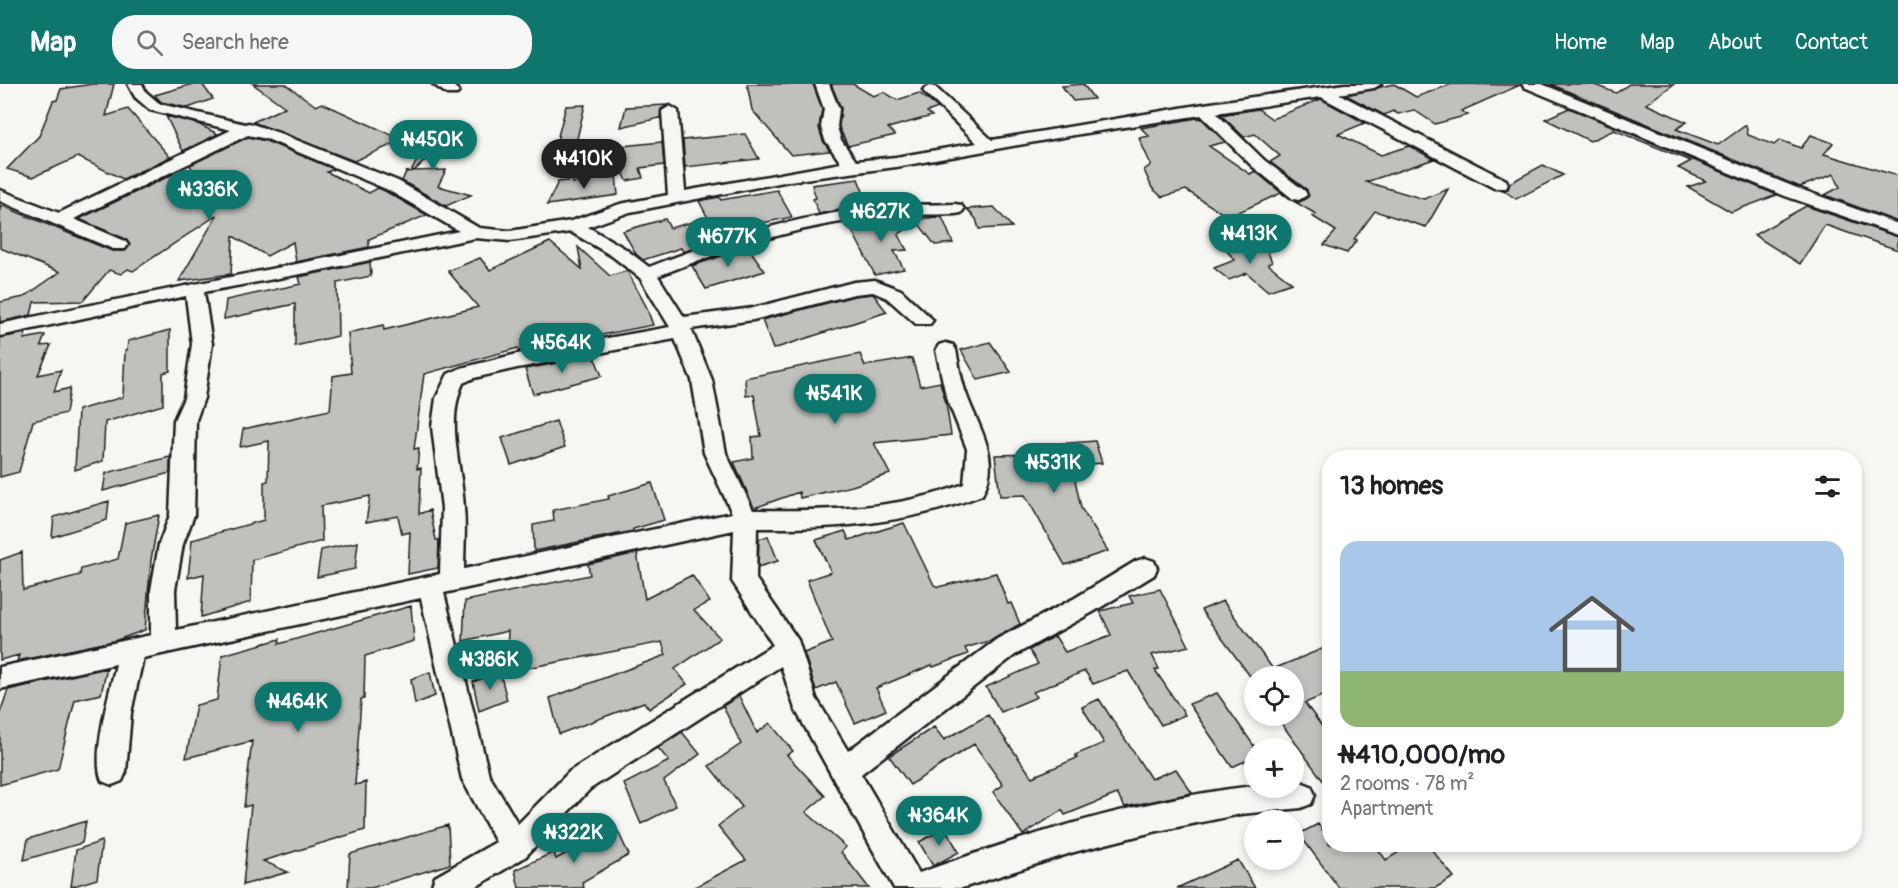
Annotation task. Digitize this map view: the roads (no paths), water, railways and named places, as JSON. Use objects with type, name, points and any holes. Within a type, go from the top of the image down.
[{"type":"street","points":[[135,84],[140,94],[155,107],[249,128],[392,185],[475,233]]},
{"type":"street","points":[[822,84],[833,111],[834,117],[830,127],[833,140],[852,166]]},
{"type":"street","points":[[0,330],[194,288],[317,266],[475,233],[510,236],[574,226],[626,208],[852,166],[896,162],[1204,109],[1374,84]]},
{"type":"street","points":[[1530,84],[1791,192],[1898,230]]},
{"type":"street","points":[[930,90],[988,145]]},
{"type":"street","points":[[1324,92],[1500,184]]},
{"type":"street","points":[[1204,109],[1258,163],[1299,195]]},
{"type":"street","points":[[670,111],[676,199]]},
{"type":"street","points":[[60,219],[249,128]]},
{"type":"street","points":[[0,195],[119,245]]},
{"type":"street","points":[[647,274],[684,260],[816,221],[885,211],[955,209]]},
{"type":"street","points":[[574,226],[618,252],[647,274],[681,328],[702,380],[715,453],[746,519],[744,581],[789,648],[804,701],[846,770],[911,888]]},
{"type":"street","points":[[515,846],[476,779],[441,583],[453,508],[449,462],[442,427],[447,398],[455,380],[468,373],[517,361],[753,314],[854,288],[875,286],[894,294],[923,320]]},
{"type":"street","points":[[164,644],[163,590],[171,544],[182,515],[185,420],[194,398],[202,344],[194,288]]},
{"type":"street","points":[[0,678],[746,519],[823,520],[928,506],[974,489],[980,465],[978,440],[956,395],[946,350]]},
{"type":"street","points":[[846,770],[1006,647],[1084,605],[1145,568]]},
{"type":"street","points":[[446,888],[515,846],[580,780],[789,648]]},
{"type":"street","points":[[112,772],[118,713],[132,649]]},
{"type":"street","points":[[920,888],[1002,858],[1145,820],[1235,801],[1268,798]]}]
